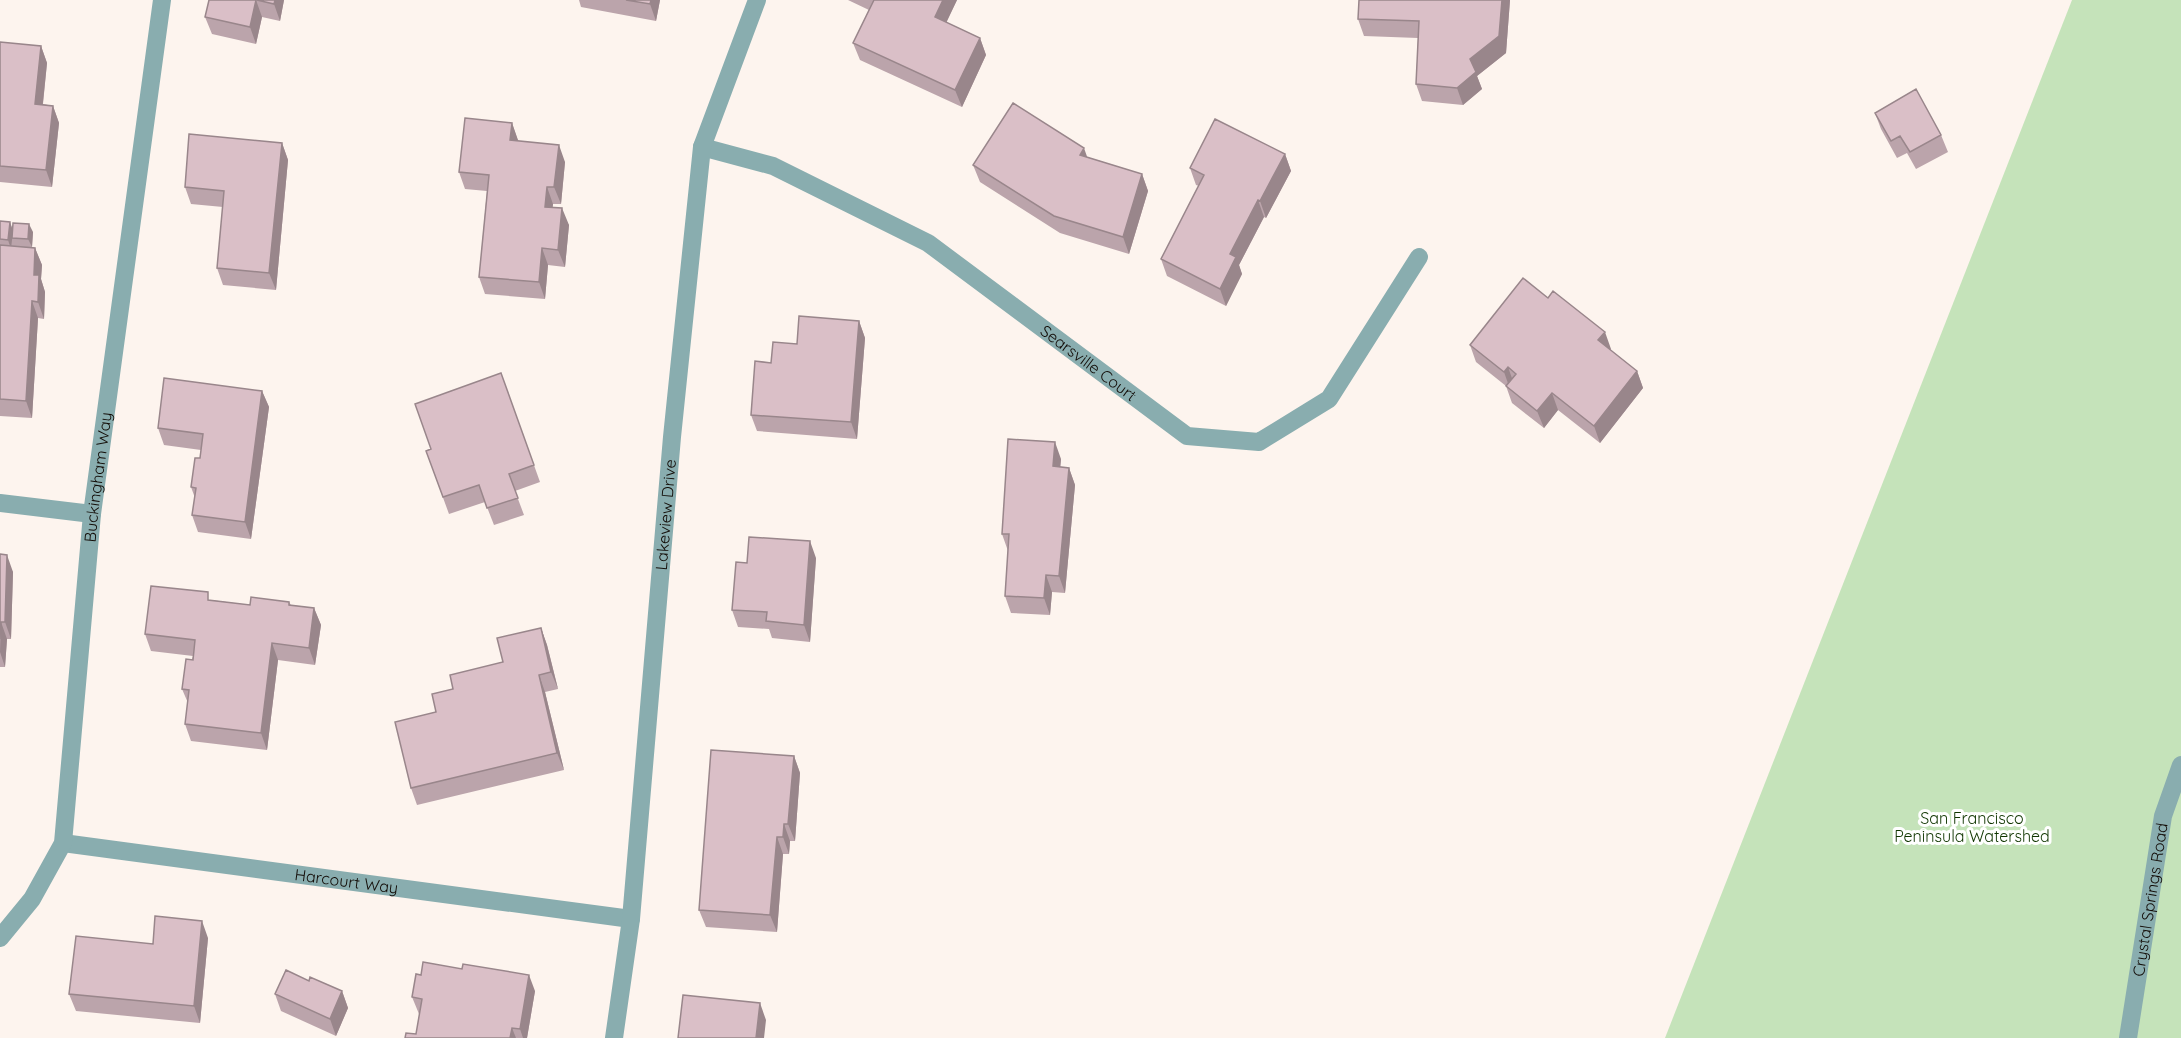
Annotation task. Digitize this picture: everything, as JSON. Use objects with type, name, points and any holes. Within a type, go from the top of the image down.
[{"type":"street","name":"Buckingham Way","points":[[0,939],[32,899],[63,843],[92,514],[162,0]]},
{"type":"street","name":"Lakeview Drive","points":[[614,1038],[631,920],[672,437],[702,147],[757,0]]},
{"type":"street","name":"Searsville Court","points":[[702,147],[773,166],[928,243],[1187,436],[1259,442],[1329,399],[1419,257]]},
{"type":"street","points":[[0,503],[92,514]]},
{"type":"street","name":"Crystal Springs Road","points":[[2128,1038],[2163,816],[2181,765]]},
{"type":"street","name":"Harcourt Way","points":[[63,843],[631,920]]},
{"type":"green space","name":"San Francisco Peninsula Watershed","points":[[2072,0],[2181,0],[2181,1038],[1665,1038]]},
{"type":"building","points":[[209,0],[256,0],[250,27],[205,17]]},
{"type":"building","points":[[257,0],[275,0],[274,4]]},
{"type":"building","points":[[626,0],[651,0],[650,4]]},
{"type":"building","points":[[874,0],[943,0],[935,17],[980,38],[955,90],[853,43]]},
{"type":"building","points":[[1359,0],[1502,0],[1499,36],[1470,59],[1476,72],[1457,88],[1416,84],[1419,21],[1358,19]]},
{"type":"building","points":[[0,42],[41,46],[35,104],[53,106],[46,170],[0,166]]},
{"type":"building","points":[[1916,89],[1941,135],[1910,152],[1900,136],[1891,141],[1875,113]]},
{"type":"building","points":[[1013,103],[1084,148],[1080,155],[1142,174],[1123,237],[1054,216],[973,165]]},
{"type":"building","points":[[465,118],[512,123],[510,140],[559,145],[554,187],[547,187],[545,207],[562,208],[558,250],[542,248],[539,282],[479,277],[489,175],[459,172]]},
{"type":"building","points":[[1215,119],[1285,154],[1230,254],[1236,257],[1220,289],[1161,259],[1204,175],[1190,168]]},
{"type":"building","points":[[189,134],[282,143],[269,273],[217,268],[224,191],[185,187]]},
{"type":"building","points":[[0,221],[10,222],[8,240],[0,239]]},
{"type":"building","points":[[13,223],[29,224],[28,239],[12,238]]},
{"type":"building","points":[[0,245],[35,248],[34,275],[39,275],[38,302],[32,301],[26,401],[0,399]]},
{"type":"building","points":[[1523,278],[1548,298],[1553,291],[1605,332],[1598,340],[1637,371],[1594,426],[1552,393],[1537,411],[1506,386],[1516,374],[1508,367],[1504,372],[1470,345]]},
{"type":"building","points":[[799,316],[859,321],[851,422],[751,415],[755,361],[771,363],[773,342],[797,344]]},
{"type":"building","points":[[501,373],[534,465],[509,474],[518,498],[487,508],[479,485],[443,497],[426,451],[431,449],[415,404]]},
{"type":"building","points":[[164,378],[262,391],[245,522],[192,515],[196,488],[191,487],[195,458],[200,458],[203,434],[158,428]]},
{"type":"building","points":[[1008,439],[1055,442],[1053,466],[1069,468],[1059,576],[1046,575],[1044,598],[1005,596],[1009,534],[1002,534]]},
{"type":"building","points":[[749,537],[810,541],[804,625],[766,621],[767,612],[732,610],[736,562],[747,563]]},
{"type":"building","points":[[0,554],[7,555],[5,622],[1,622],[0,639]]},
{"type":"building","points":[[151,586],[208,592],[208,600],[250,605],[251,597],[314,608],[309,648],[272,643],[261,733],[185,724],[189,690],[182,689],[186,659],[193,660],[195,640],[145,634]]},
{"type":"building","points":[[541,628],[551,672],[539,675],[557,753],[411,788],[395,722],[436,712],[432,694],[453,689],[450,675],[503,662],[497,638]]},
{"type":"building","points":[[711,750],[794,756],[788,824],[784,824],[783,837],[777,837],[770,915],[699,910]]},
{"type":"building","points":[[155,916],[202,921],[194,1006],[69,994],[76,936],[153,944]]},
{"type":"building","points":[[423,962],[462,969],[463,964],[529,975],[520,1029],[512,1028],[510,1038],[405,1038],[406,1033],[416,1034],[422,999],[412,997],[416,974],[421,975]]},
{"type":"building","points":[[286,970],[309,981],[310,977],[342,991],[330,1019],[275,994]]},
{"type":"building","points":[[683,995],[760,1003],[756,1038],[678,1038]]}]
